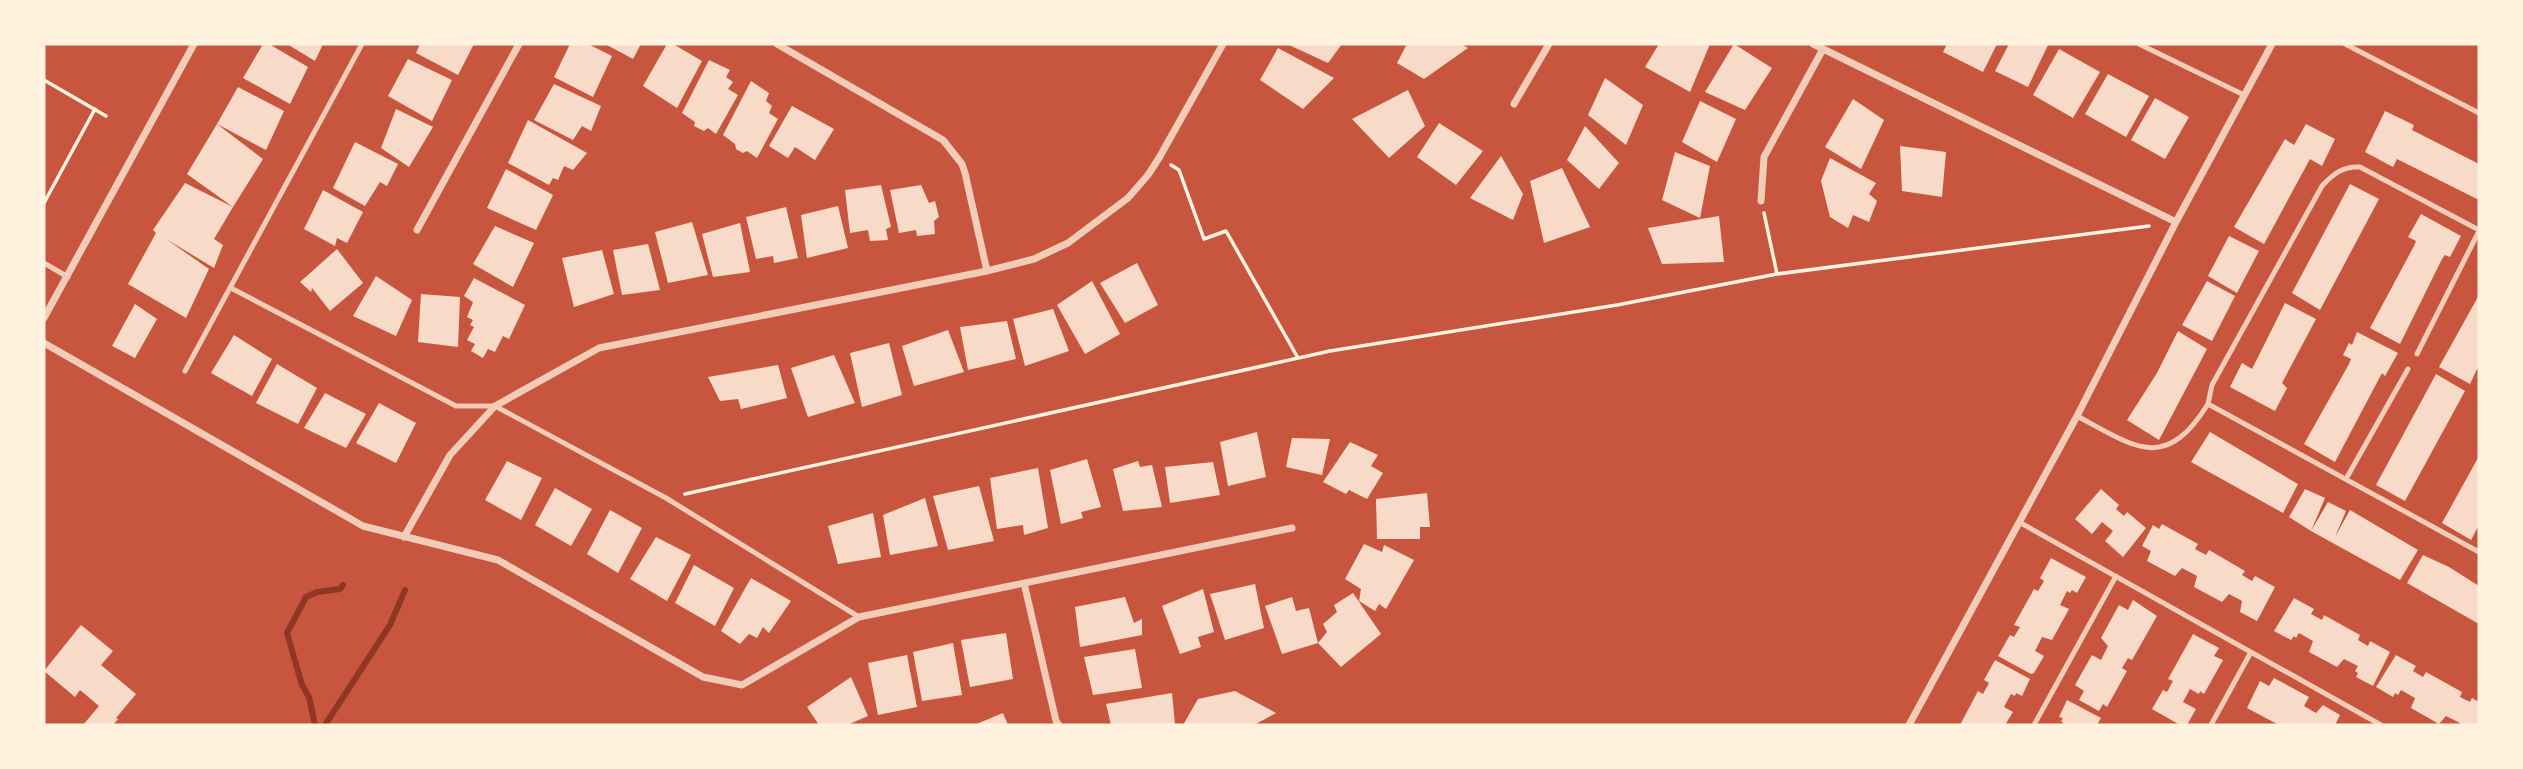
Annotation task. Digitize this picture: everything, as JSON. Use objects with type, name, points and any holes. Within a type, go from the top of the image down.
[{"type":"street","points":[[44,318],[194,44]]},
{"type":"street","points":[[417,230],[519,44]]},
{"type":"street","points":[[777,44],[943,140],[962,164],[988,271]]},
{"type":"street","points":[[404,537],[450,455],[495,407],[599,348],[988,271],[1034,259],[1068,243],[1128,198],[1148,175],[1223,44]]},
{"type":"street","points":[[1514,104],[1549,44]]},
{"type":"street","points":[[1813,44],[2176,222]]},
{"type":"street","points":[[1909,725],[2077,416],[2176,222],[2272,44]]},
{"type":"street","points":[[1761,201],[1764,158],[1823,49]]},
{"type":"street","points":[[44,343],[363,526],[498,560],[703,677],[742,685],[859,617],[1292,528]]},
{"type":"street","points":[[1024,583],[1059,725]]},
{"type":"lane","points":[[185,371],[362,44]]},
{"type":"lane","points":[[2139,44],[2244,95]]},
{"type":"lane","points":[[2344,44],[2479,113]]},
{"type":"lane","points":[[2077,416],[2132,446],[2146,449],[2159,448],[2186,434],[2208,404],[2212,385],[2322,186],[2348,166],[2360,167],[2479,230],[2417,354]]},
{"type":"lane","points":[[44,263],[68,276]]},
{"type":"lane","points":[[231,288],[456,406],[495,407],[666,498],[859,617]]},
{"type":"lane","points":[[2346,479],[2408,369]]},
{"type":"lane","points":[[2208,404],[2479,552]]},
{"type":"lane","points":[[2020,522],[2381,725]]},
{"type":"lane","points":[[2034,725],[2116,576]]},
{"type":"lane","points":[[2211,725],[2251,652]]},
{"type":"path","points":[[44,80],[106,116]]},
{"type":"path","points":[[44,203],[95,109]]},
{"type":"path","points":[[1159,158],[1179,170],[1204,239],[1226,231],[1298,358]]},
{"type":"path","points":[[1761,201],[1777,274]]},
{"type":"path","points":[[666,498],[1330,351],[1617,305],[1777,274],[2149,226]]},
{"type":"building","points":[[263,44],[269,44],[308,67],[290,104],[243,78]]},
{"type":"building","points":[[287,44],[323,44],[315,61]]},
{"type":"building","points":[[420,44],[474,44],[458,75],[416,53]]},
{"type":"building","points":[[570,44],[588,44],[612,56],[593,97],[554,77]]},
{"type":"building","points":[[605,44],[641,44],[633,59]]},
{"type":"building","points":[[667,44],[673,44],[702,61],[677,108],[643,86]]},
{"type":"building","points":[[1287,44],[1342,44],[1328,63]]},
{"type":"building","points":[[1407,44],[1461,44],[1468,48],[1424,79],[1397,63]]},
{"type":"building","points":[[1659,44],[1710,44],[1690,92],[1645,67]]},
{"type":"building","points":[[1734,44],[1772,68],[1745,110],[1705,92]]},
{"type":"building","points":[[1947,44],[1997,44],[1983,72],[1943,52]]},
{"type":"building","points":[[2009,44],[2048,45],[2028,87],[1995,71]]},
{"type":"building","points":[[1278,48],[1334,78],[1303,109],[1260,80]]},
{"type":"building","points":[[2059,49],[2100,72],[2073,118],[2033,95]]},
{"type":"building","points":[[408,59],[452,80],[432,121],[388,96]]},
{"type":"building","points":[[709,60],[730,70],[726,77],[733,82],[728,89],[738,95],[716,134],[708,128],[704,131],[694,126],[695,122],[682,113]]},
{"type":"building","points":[[2108,74],[2149,96],[2126,137],[2085,114]]},
{"type":"building","points":[[1605,78],[1643,105],[1626,145],[1588,115]]},
{"type":"building","points":[[751,81],[769,93],[766,101],[772,106],[769,113],[778,119],[757,158],[747,151],[743,153],[736,149],[735,144],[723,135]]},
{"type":"building","points":[[554,84],[601,106],[591,131],[582,126],[573,140],[534,120]]},
{"type":"building","points":[[238,87],[284,111],[266,150],[217,124]]},
{"type":"building","points":[[1408,90],[1425,126],[1389,158],[1352,119]]},
{"type":"building","points":[[2155,98],[2189,117],[2165,159],[2131,140]]},
{"type":"building","points":[[1853,99],[1884,120],[1861,169],[1825,147]]},
{"type":"building","points":[[1700,101],[1736,119],[1717,162],[1682,142]]},
{"type":"building","points":[[792,106],[834,129],[815,160],[795,147],[788,158],[769,146]]},
{"type":"building","points":[[396,109],[433,127],[409,167],[381,148]]},
{"type":"building","points":[[2385,111],[2414,125],[2412,130],[2479,164],[2479,200],[2397,159],[2393,167],[2365,152]]},
{"type":"building","points":[[528,120],[587,153],[573,170],[564,166],[558,180],[553,178],[549,185],[508,163]]},
{"type":"building","points":[[1439,123],[1483,151],[1456,185],[1417,157]]},
{"type":"building","points":[[217,124],[263,159],[233,207],[187,174]]},
{"type":"building","points":[[2306,124],[2335,139],[2322,166],[2310,159],[2264,244],[2234,227],[2285,139],[2294,145]]},
{"type":"building","points":[[1585,126],[1619,163],[1599,189],[1567,160]]},
{"type":"building","points":[[355,142],[398,164],[387,186],[380,182],[365,206],[333,188]]},
{"type":"building","points":[[1900,146],[1946,152],[1942,197],[1902,191]]},
{"type":"building","points":[[1675,152],[1710,166],[1700,218],[1662,200]]},
{"type":"building","points":[[1501,156],[1523,194],[1513,220],[1470,198]]},
{"type":"building","points":[[1830,158],[1876,183],[1869,194],[1877,201],[1869,222],[1853,215],[1848,228],[1830,217],[1821,181]]},
{"type":"building","points":[[1562,168],[1590,227],[1544,243],[1530,181]]},
{"type":"building","points":[[506,169],[553,195],[536,230],[487,208]]},
{"type":"building","points":[[185,183],[233,207],[214,239],[223,245],[214,268],[166,239],[209,269],[186,318],[128,284],[156,233],[153,230]]},
{"type":"building","points":[[2350,184],[2379,199],[2320,310],[2292,293]]},
{"type":"building","points":[[881,185],[891,227],[886,229],[888,240],[870,241],[868,230],[850,233],[845,190]]},
{"type":"building","points":[[921,185],[929,203],[935,201],[939,217],[934,221],[935,234],[917,236],[916,230],[899,233],[890,190]]},
{"type":"building","points":[[323,190],[363,212],[347,243],[337,238],[335,246],[304,229]]},
{"type":"building","points":[[838,206],[848,248],[807,258],[801,215]]},
{"type":"building","points":[[786,207],[798,258],[774,263],[773,256],[756,259],[746,217]]},
{"type":"building","points":[[2421,214],[2461,236],[2450,257],[2445,255],[2442,259],[2400,344],[2370,328],[2414,246],[2416,241],[2408,237]]},
{"type":"building","points":[[1719,216],[1724,262],[1662,264],[1648,228]]},
{"type":"building","points":[[692,222],[708,275],[668,283],[655,232]]},
{"type":"building","points":[[740,223],[750,272],[713,277],[702,234]]},
{"type":"building","points":[[495,226],[534,243],[513,287],[473,264]]},
{"type":"building","points":[[2229,236],[2259,251],[2237,293],[2208,276]]},
{"type":"building","points":[[648,244],[660,290],[622,295],[613,250]]},
{"type":"building","points":[[337,249],[363,283],[330,311],[312,288],[311,292],[300,282]]},
{"type":"building","points":[[602,250],[614,294],[574,307],[562,258]]},
{"type":"building","points":[[1137,263],[1158,305],[1125,323],[1100,283]]},
{"type":"building","points":[[376,276],[412,300],[396,336],[353,316]]},
{"type":"building","points":[[474,278],[525,305],[509,339],[503,336],[495,352],[488,349],[483,358],[471,351],[475,344],[467,340],[474,327],[470,325],[473,320],[467,317],[473,302],[464,296]]},
{"type":"building","points":[[1092,281],[1120,334],[1085,354],[1057,305]]},
{"type":"building","points":[[2207,281],[2235,296],[2212,341],[2182,325]]},
{"type":"building","points":[[421,294],[460,297],[458,347],[418,342]]},
{"type":"building","points":[[2479,295],[2479,365],[2470,384],[2439,367]]},
{"type":"building","points":[[2285,303],[2316,319],[2282,383],[2287,388],[2275,411],[2230,387],[2242,363],[2252,369]]},
{"type":"building","points":[[135,304],[157,319],[135,358],[112,346]]},
{"type":"building","points":[[1053,309],[1069,351],[1025,366],[1013,319]]},
{"type":"building","points":[[1007,321],[1016,359],[968,370],[960,327]]},
{"type":"building","points":[[948,330],[964,372],[914,386],[902,346]]},
{"type":"building","points":[[2178,331],[2207,349],[2159,440],[2127,420],[2157,373]]},
{"type":"building","points":[[2357,332],[2398,353],[2385,376],[2382,373],[2335,462],[2304,444],[2349,364],[2351,359],[2343,355],[2349,343],[2352,345]]},
{"type":"building","points":[[234,335],[272,359],[252,396],[211,373]]},
{"type":"building","points":[[889,343],[902,395],[862,407],[850,353]]},
{"type":"building","points":[[834,355],[855,403],[808,417],[791,368]]},
{"type":"building","points":[[277,364],[317,388],[298,424],[256,403]]},
{"type":"building","points":[[778,365],[787,398],[741,409],[738,399],[720,401],[708,377]]},
{"type":"building","points":[[2436,374],[2465,391],[2405,501],[2376,485]]},
{"type":"building","points":[[325,393],[366,414],[346,448],[304,428]]},
{"type":"building","points":[[379,403],[416,423],[396,463],[356,443]]},
{"type":"building","points":[[1257,432],[1266,477],[1228,486],[1220,442]]},
{"type":"building","points":[[2210,432],[2298,484],[2283,513],[2191,462]]},
{"type":"building","points":[[1292,438],[1330,439],[1322,475],[1286,467]]},
{"type":"building","points":[[1350,442],[1378,455],[1371,466],[1383,473],[1367,499],[1349,490],[1346,494],[1323,482]]},
{"type":"building","points":[[2479,456],[2479,525],[2471,540],[2442,523]]},
{"type":"building","points":[[1087,459],[1101,507],[1081,512],[1083,518],[1061,524],[1050,470]]},
{"type":"building","points":[[507,461],[542,478],[521,520],[485,500]]},
{"type":"building","points":[[1138,461],[1140,467],[1152,465],[1162,507],[1123,511],[1113,469]]},
{"type":"building","points":[[1213,462],[1220,495],[1170,503],[1165,467]]},
{"type":"building","points":[[1038,468],[1048,528],[1024,535],[1023,525],[997,529],[990,478]]},
{"type":"building","points":[[979,486],[994,541],[948,550],[933,496]]},
{"type":"building","points":[[555,488],[592,509],[571,546],[535,525]]},
{"type":"building","points":[[2101,489],[2119,505],[2116,509],[2124,516],[2127,512],[2146,528],[2123,557],[2105,541],[2113,531],[2102,522],[2092,534],[2075,519]]},
{"type":"building","points":[[2305,489],[2325,498],[2311,531],[2289,517]]},
{"type":"building","points":[[1427,493],[1430,527],[1420,527],[1420,539],[1377,539],[1376,499]]},
{"type":"building","points":[[925,498],[938,546],[890,555],[883,515]]},
{"type":"building","points":[[2328,502],[2346,511],[2335,537],[2350,510],[2418,550],[2400,580],[2311,531]]},
{"type":"building","points":[[610,510],[642,528],[618,573],[587,554]]},
{"type":"building","points":[[873,513],[881,557],[838,564],[828,526]]},
{"type":"building","points":[[2162,524],[2198,544],[2195,549],[2206,555],[2209,550],[2245,571],[2242,575],[2252,581],[2255,576],[2275,587],[2257,621],[2240,612],[2242,601],[2229,594],[2222,602],[2194,587],[2197,576],[2182,568],[2175,576],[2147,561],[2151,551],[2142,546],[2153,525],[2159,529]]},
{"type":"building","points":[[656,537],[691,555],[667,601],[630,579]]},
{"type":"building","points":[[1364,544],[1382,552],[1384,545],[1414,560],[1386,609],[1379,604],[1375,611],[1359,601],[1361,589],[1345,579]]},
{"type":"building","points":[[2423,555],[2479,586],[2479,624],[2407,583]]},
{"type":"building","points":[[2051,558],[2086,577],[2077,593],[2067,591],[2060,605],[2069,609],[2052,640],[2042,637],[2035,651],[2044,656],[2031,674],[1998,656],[2010,635],[2014,637],[2020,627],[2014,625],[2034,589],[2038,591],[2044,581],[2040,578]]},
{"type":"building","points":[[694,565],[734,588],[715,626],[675,603]]},
{"type":"building","points":[[751,578],[791,601],[769,633],[763,627],[757,638],[749,634],[740,644],[721,631]]},
{"type":"building","points":[[1255,584],[1264,628],[1225,640],[1210,594]]},
{"type":"building","points":[[1203,589],[1214,632],[1198,637],[1201,647],[1180,654],[1162,606]]},
{"type":"building","points":[[1353,593],[1381,634],[1341,667],[1318,643],[1327,632],[1323,624],[1337,612],[1334,605]]},
{"type":"building","points":[[1125,597],[1134,623],[1142,619],[1142,635],[1080,647],[1075,607]]},
{"type":"building","points":[[1292,597],[1296,611],[1309,608],[1318,643],[1282,654],[1265,606]]},
{"type":"building","points":[[2294,598],[2314,609],[2311,614],[2322,620],[2324,615],[2360,635],[2358,640],[2368,646],[2370,641],[2390,652],[2373,686],[2356,677],[2358,666],[2344,659],[2337,667],[2309,652],[2313,641],[2299,633],[2291,640],[2274,631]]},
{"type":"building","points":[[2133,600],[2157,616],[2132,660],[2128,658],[2122,668],[2127,671],[2107,707],[2103,704],[2099,711],[2079,700],[2084,691],[2075,685],[2092,655],[2101,660],[2108,646],[2101,638],[2119,605],[2128,610]]},
{"type":"building","points":[[81,625],[113,651],[101,665],[136,694],[113,725],[83,725],[99,706],[80,690],[75,697],[44,671]]},
{"type":"building","points":[[1006,633],[1013,679],[970,687],[961,640]]},
{"type":"building","points":[[2193,634],[2219,648],[2214,656],[2223,660],[2204,694],[2190,689],[2183,702],[2196,709],[2187,725],[2180,725],[2152,709],[2163,690],[2167,692],[2173,681],[2168,679]]},
{"type":"building","points":[[953,643],[962,695],[922,701],[913,652]]},
{"type":"building","points":[[1135,649],[1142,688],[1093,695],[1084,657]]},
{"type":"building","points":[[907,655],[917,707],[878,715],[868,663]]},
{"type":"building","points":[[2396,655],[2416,666],[2413,671],[2423,677],[2426,672],[2462,692],[2460,697],[2470,702],[2472,698],[2479,702],[2479,725],[2459,725],[2460,723],[2446,716],[2439,724],[2411,708],[2415,698],[2401,690],[2393,697],[2376,687]]},
{"type":"building","points":[[1995,660],[2030,679],[2022,696],[2011,694],[2004,707],[2013,712],[2005,725],[1960,725],[1978,691],[1983,694],[1989,683],[1984,680]]},
{"type":"building","points":[[851,677],[868,716],[847,725],[819,725],[807,707]]},
{"type":"building","points":[[2274,678],[2309,697],[2304,706],[2316,713],[2323,705],[2340,715],[2335,725],[2279,725],[2247,708],[2260,681],[2269,686]]},
{"type":"building","points":[[1235,691],[1276,713],[1254,725],[1183,725],[1198,699]]},
{"type":"building","points":[[1172,693],[1175,724],[1111,725],[1106,704]]},
{"type":"building","points":[[2067,700],[2101,718],[2097,725],[2065,725],[2061,721],[2063,718],[2059,717]]},
{"type":"building","points":[[1003,713],[1008,725],[974,725]]},
{"type":"waterway","points":[[315,725],[309,697],[302,685],[287,633],[306,597],[317,592],[340,589],[343,585]]},
{"type":"waterway","points":[[325,725],[390,625],[405,590]]}]
